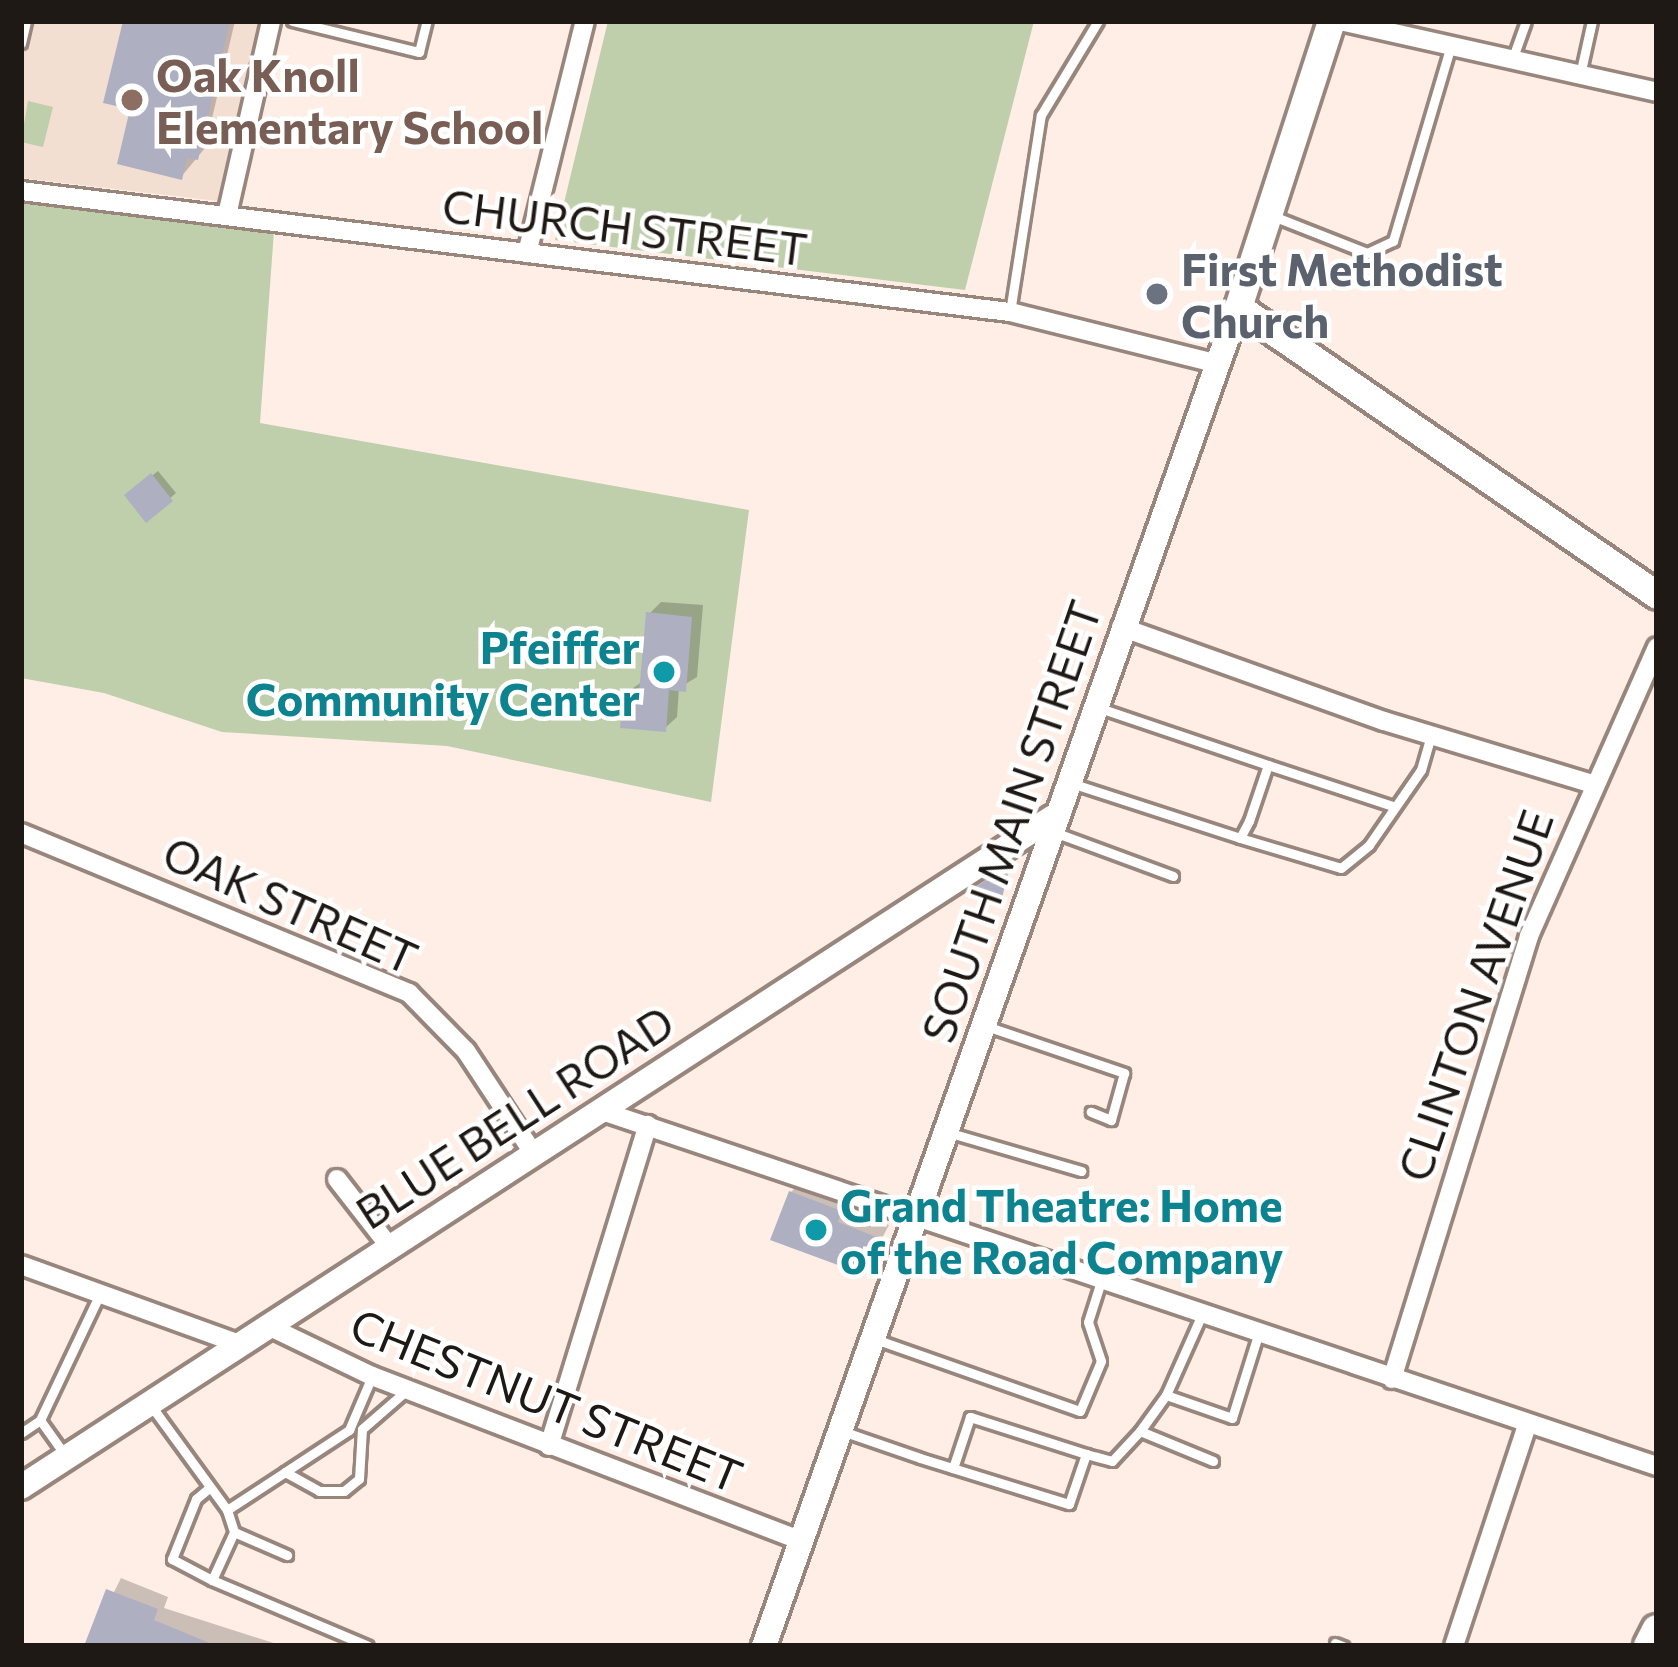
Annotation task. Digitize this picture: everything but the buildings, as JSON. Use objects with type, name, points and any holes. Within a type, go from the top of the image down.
[{"type":"highway","points":[[1649,1646],[1657,1630]]},
{"type":"main road","name":"SOUTH MAIN STREET","points":[[1238,307],[1335,21]]},
{"type":"main road","points":[[1238,307],[1657,595]]},
{"type":"street","points":[[226,215],[272,21]]},
{"type":"street","points":[[526,253],[585,21]]},
{"type":"street","points":[[1335,21],[1657,92]]},
{"type":"street","name":"CHURCH STREET","points":[[21,191],[1010,312],[1214,363]]},
{"type":"street","name":"SOUTH MAIN STREET","points":[[764,1646],[920,1214],[1214,363],[1238,307]]},
{"type":"street","points":[[1121,627],[1431,734],[1590,783]]},
{"type":"street","name":"CLINTON AVENUE","points":[[1392,1378],[1528,936],[1590,783],[1657,646]]},
{"type":"street","name":"BLUE BELL ROAD","points":[[21,1487],[599,1110],[1051,824]]},
{"type":"street","name":"OAK STREET","points":[[21,833],[409,993],[466,1051],[534,1154]]},
{"type":"street","points":[[599,1110],[920,1214],[1526,1428],[1657,1466]]},
{"type":"street","points":[[549,1446],[647,1125]]},
{"type":"street","points":[[337,1179],[390,1247]]},
{"type":"street","points":[[21,1264],[239,1344]]},
{"type":"street","name":"CHESTNUT STREET","points":[[268,1326],[372,1376],[799,1540]]},
{"type":"street","points":[[1454,1646],[1526,1428]]},
{"type":"lane","points":[[21,43],[26,21]]},
{"type":"lane","points":[[292,21],[419,52],[427,21]]},
{"type":"lane","points":[[1010,312],[1042,115],[1098,21]]},
{"type":"lane","points":[[1512,60],[1526,21]]},
{"type":"lane","points":[[1580,75],[1592,21]]},
{"type":"lane","points":[[1268,214],[1367,253],[1393,241],[1450,46]]},
{"type":"lane","points":[[1093,706],[1393,806]]},
{"type":"lane","points":[[1066,782],[1341,868],[1370,845],[1421,770],[1431,734]]},
{"type":"lane","points":[[1240,838],[1268,766]]},
{"type":"lane","points":[[1051,824],[1173,876]]},
{"type":"lane","points":[[983,1025],[1124,1073],[1111,1120],[1090,1112]]},
{"type":"lane","points":[[947,1132],[1081,1171]]},
{"type":"lane","points":[[874,1338],[1080,1411],[1101,1361],[1088,1322],[1102,1278]]},
{"type":"lane","points":[[21,1433],[40,1420],[99,1296]]},
{"type":"lane","points":[[953,1468],[970,1417],[1112,1461],[1166,1395],[1203,1312]]},
{"type":"lane","points":[[1166,1395],[1232,1418],[1259,1333]]},
{"type":"lane","points":[[226,1510],[349,1430],[372,1376]]},
{"type":"lane","points":[[285,1472],[319,1491],[344,1491],[358,1478],[362,1429],[407,1390]]},
{"type":"lane","points":[[149,1403],[226,1510],[234,1532],[212,1580]]},
{"type":"lane","points":[[40,1420],[66,1457]]},
{"type":"lane","points":[[840,1430],[1069,1504],[1086,1454]]},
{"type":"lane","points":[[1140,1432],[1213,1461]]},
{"type":"lane","points":[[209,1488],[196,1498],[172,1559],[368,1646]]},
{"type":"lane","points":[[234,1532],[287,1555]]},
{"type":"shaded area","name":"Oak Knoll Elementary School","points":[[21,21],[262,21],[218,201],[21,178]]},
{"type":"green space","points":[[608,21],[1034,21],[965,290],[555,240]]},
{"type":"green space","points":[[28,101],[53,107],[43,147],[21,142]]},
{"type":"green space","points":[[21,189],[275,217],[260,423],[749,510],[711,802],[447,746],[222,732],[104,693],[21,678]]},
{"type":"place","name":"Oak Knoll Elementary School","points":[[132,100]]},
{"type":"place","name":"First Methodist Church","points":[[1157,294]]},
{"type":"place","name":"Pfeiffer Community Center","points":[[664,672]]},
{"type":"place","name":"Grand Theatre: Home of the Road Company","points":[[816,1230]]}]
